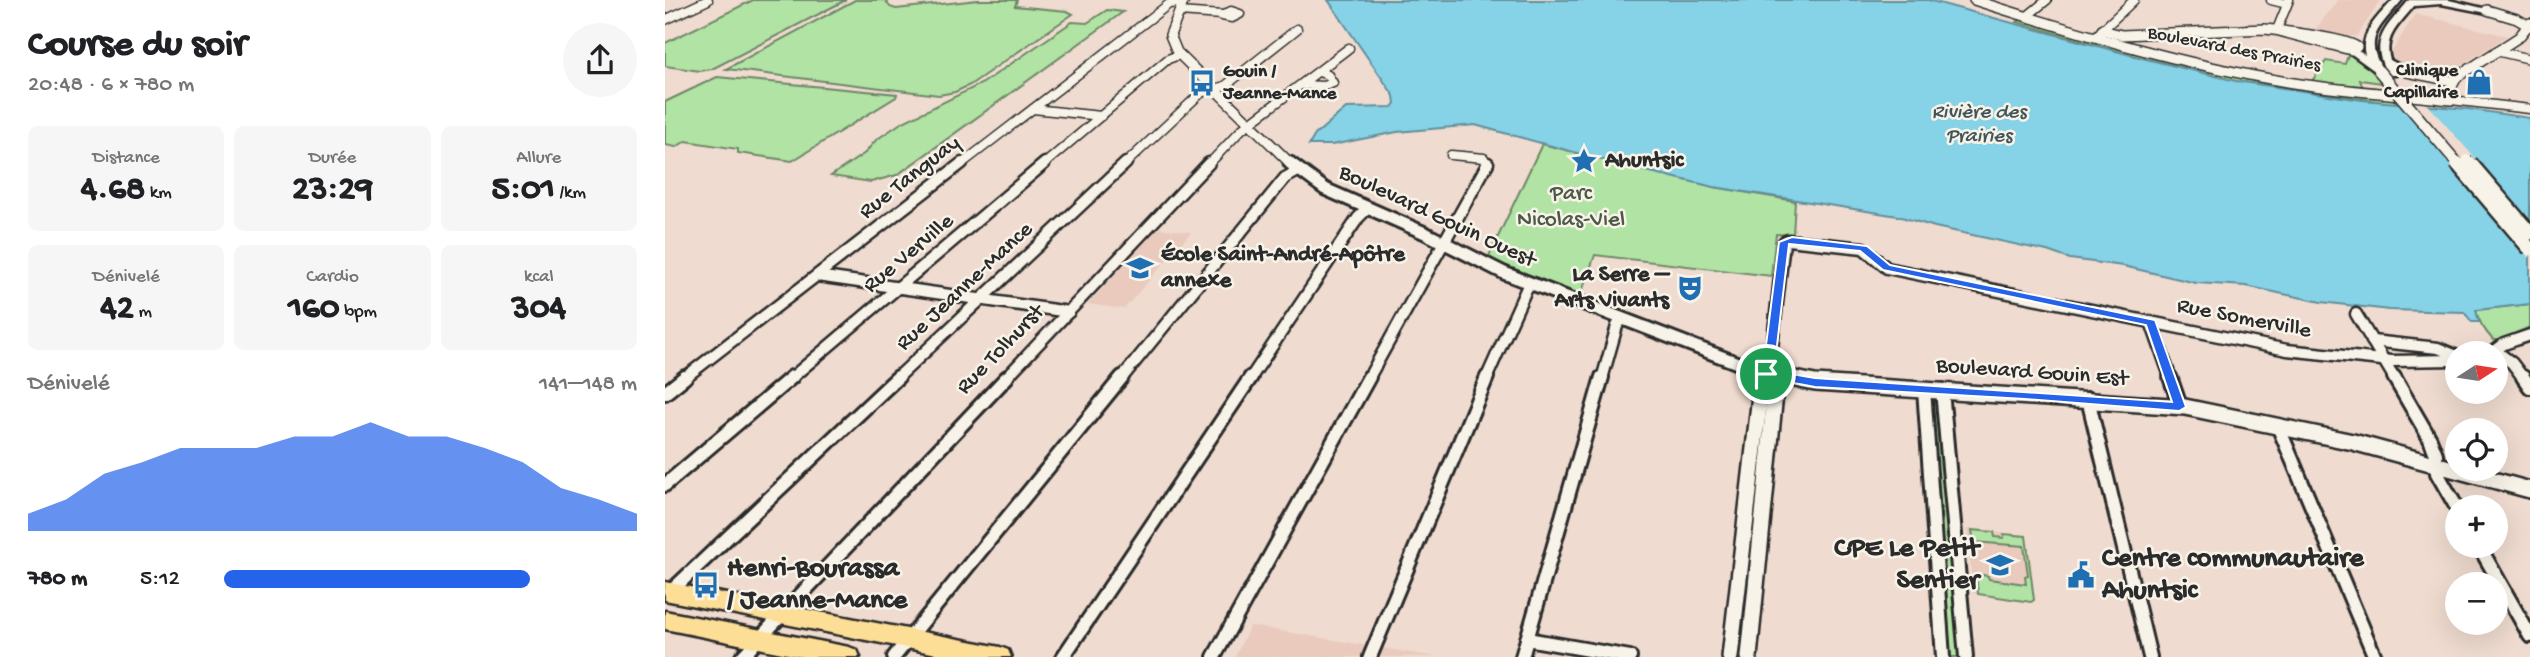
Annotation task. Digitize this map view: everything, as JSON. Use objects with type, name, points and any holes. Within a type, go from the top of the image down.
[{"type":"main road","points":[[2379,66],[2383,40],[2413,2],[2441,1],[2487,10]]},
{"type":"main road","points":[[2394,2],[2367,38],[2351,46],[2392,74],[2530,233]]},
{"type":"main road","points":[[2367,38],[2367,53],[2530,249]]},
{"type":"main road","points":[[2379,66],[2407,72]]},
{"type":"main road","points":[[668,591],[1000,657]]},
{"type":"main road","points":[[665,620],[849,657]]},
{"type":"street","points":[[665,20],[708,0]]},
{"type":"street","name":"Boulevard des Prairies","points":[[1974,0],[2188,61],[2287,82],[2451,100]]},
{"type":"street","points":[[2027,17],[2047,0]]},
{"type":"street","points":[[2095,36],[2134,0]]},
{"type":"street","points":[[2271,0],[2288,2],[2279,31]]},
{"type":"street","points":[[1179,55],[1170,37],[1184,1]]},
{"type":"street","name":"Rue Tanguay","points":[[665,393],[1170,4],[1184,1]]},
{"type":"street","points":[[2487,10],[2530,22],[2521,36],[2469,67],[2453,81],[2449,94],[2451,100],[2530,109]]},
{"type":"street","points":[[1179,12],[1222,15]]},
{"type":"street","name":"Rue Jeanne-Mance","points":[[668,591],[983,300],[1197,96],[1213,88],[1225,86],[1297,29]]},
{"type":"street","points":[[2102,30],[2122,35],[2247,29],[2279,31],[2351,46]]},
{"type":"street","name":"Rue Tolhurst","points":[[742,657],[1242,129],[1349,48]]},
{"type":"street","points":[[2496,51],[2530,60]]},
{"type":"street","name":"Boulevard Gouin Ouest","points":[[1179,55],[1298,171],[1334,194],[1529,283],[1770,373]]},
{"type":"street","name":"Rue Verville","points":[[665,485],[1168,59],[1179,55]]},
{"type":"street","name":"Rue Tolhurst","points":[[1302,85],[1324,86],[1334,82],[1328,75],[1319,72]]},
{"type":"street","points":[[2407,72],[2453,81]]},
{"type":"street","points":[[1033,109],[1101,116]]},
{"type":"street","points":[[1214,657],[1488,161],[1451,155]]},
{"type":"street","points":[[894,657],[1285,178],[1298,171]]},
{"type":"street","points":[[1063,657],[1367,209]]},
{"type":"street","name":"Rue Somerville","points":[[1770,373],[1785,241],[1863,248],[1887,268],[2287,350],[2384,360],[2445,358]]},
{"type":"street","points":[[817,276],[1069,312]]},
{"type":"street","points":[[1370,657],[1515,310],[1529,283]]},
{"type":"street","points":[[2356,314],[2430,439],[2437,473],[2450,495]]},
{"type":"street","points":[[1522,657],[1617,326],[1622,319]]},
{"type":"street","points":[[2151,322],[2179,407]]},
{"type":"street","points":[[2508,345],[2530,335]]},
{"type":"street","name":"Rue Somerville","points":[[2372,341],[2438,348],[2445,352]]},
{"type":"street","points":[[2508,361],[2530,387]]},
{"type":"street","points":[[1730,657],[1761,387],[1770,373]]},
{"type":"street","points":[[1749,657],[1776,386],[1770,373]]},
{"type":"street","name":"Boulevard Gouin Est","points":[[1770,373],[1815,383],[1924,388],[2179,407],[2278,426],[2436,463],[2530,490]]},
{"type":"street","points":[[1924,388],[1943,657]]},
{"type":"street","points":[[1942,390],[1966,657]]},
{"type":"street","points":[[2088,399],[2150,657]]},
{"type":"street","points":[[2278,426],[2375,657]]},
{"type":"street","points":[[2486,558],[2530,636]]},
{"type":"street","points":[[1527,639],[1630,657]]},
{"type":"shaded area","points":[[2338,0],[2381,0],[2357,36],[2340,37],[2314,31]]},
{"type":"shaded area","points":[[2415,14],[2507,36],[2444,77],[2399,67],[2391,53]]},
{"type":"shaded area","name":"École Saint-André-Apôtre annexe","points":[[1158,228],[1191,232],[1124,309],[1088,304]]},
{"type":"shaded area","name":"CPE Le Petit Sentier","points":[[1967,529],[2026,536],[2034,600],[2031,602],[1973,593]]},
{"type":"shaded area","points":[[1250,626],[1435,657],[1235,657]]},
{"type":"green space","points":[[753,0],[846,0],[712,69],[700,71],[665,66],[665,43]]},
{"type":"green space","points":[[855,0],[885,0],[890,7],[896,9],[978,0],[1017,0],[1015,6],[1067,11],[1073,14],[970,85],[939,95],[726,69]]},
{"type":"green space","points":[[1107,10],[1123,12],[897,175],[871,182],[831,176],[865,153],[876,140],[901,123],[983,83],[1072,22],[1087,23]]},
{"type":"green space","points":[[2026,17],[2215,67],[2391,97],[2398,104],[2236,81],[2138,57],[2017,22]]},
{"type":"green space","points":[[2349,52],[2363,60],[2382,83],[2360,80],[2363,88],[2312,81],[2326,61],[2345,64]]},
{"type":"green space","points":[[717,77],[897,94],[792,161],[738,153],[738,149],[686,141],[676,147],[665,145],[665,102]]},
{"type":"green space","name":"Parc Nicolas-Viel","points":[[1542,144],[1714,187],[1795,201],[1793,235],[1776,234],[1771,276],[1595,255],[1580,297],[1488,258]]},
{"type":"green space","points":[[2530,304],[2530,327],[2499,340],[2493,340],[2487,333],[2476,310]]},
{"type":"green space","points":[[1935,397],[1940,401],[1960,657],[1948,657],[1931,400]]},
{"type":"green space","points":[[1972,530],[1994,532],[1995,537],[2004,538],[2004,534],[2026,536],[2034,600],[2031,602],[1978,594],[1976,574],[1988,576],[1989,579],[2026,584],[2025,576],[2028,575],[2024,546],[1974,542]]},
{"type":"water","name":"Rivière des Prairies","points":[[1328,0],[1928,0],[2236,81],[2362,100],[2468,109],[2530,118],[2530,304],[2476,310],[2479,322],[2472,322],[2464,312],[2389,310],[2321,302],[2246,286],[2196,283],[2123,266],[2070,259],[2047,251],[1935,227],[1898,216],[1714,187],[1475,125],[1397,132],[1332,145],[1309,145],[1315,135],[1346,108],[1392,107],[1395,103],[1394,96]]},
{"type":"pier","points":[[2397,101],[2427,104],[2530,220],[2530,258]]},
{"type":"place","name":"Clinique Capillaire","points":[[2479,82]]},
{"type":"place","name":"Gouin / Jeanne-Mance","points":[[1202,83]]},
{"type":"place","name":"Ahuntsic","points":[[1584,161]]},
{"type":"place","name":"École Saint-André-Apôtre annexe","points":[[1140,268]]},
{"type":"place","name":"La Serre – Arts Vivants","points":[[1690,288]]},
{"type":"place","name":"CPE Le Petit Sentier","points":[[2000,565]]},
{"type":"place","name":"Centre communautaire Ahuntsic","points":[[2081,575]]},
{"type":"place","name":"Henri-Bourassa / Jeanne-Mance","points":[[706,585]]},
{"type":"route","points":[[1792,240],[1863,248],[1887,268],[2151,322],[2179,407],[2025,394],[1815,383],[1766,374],[1770,369],[1784,242],[1792,240]]}]
